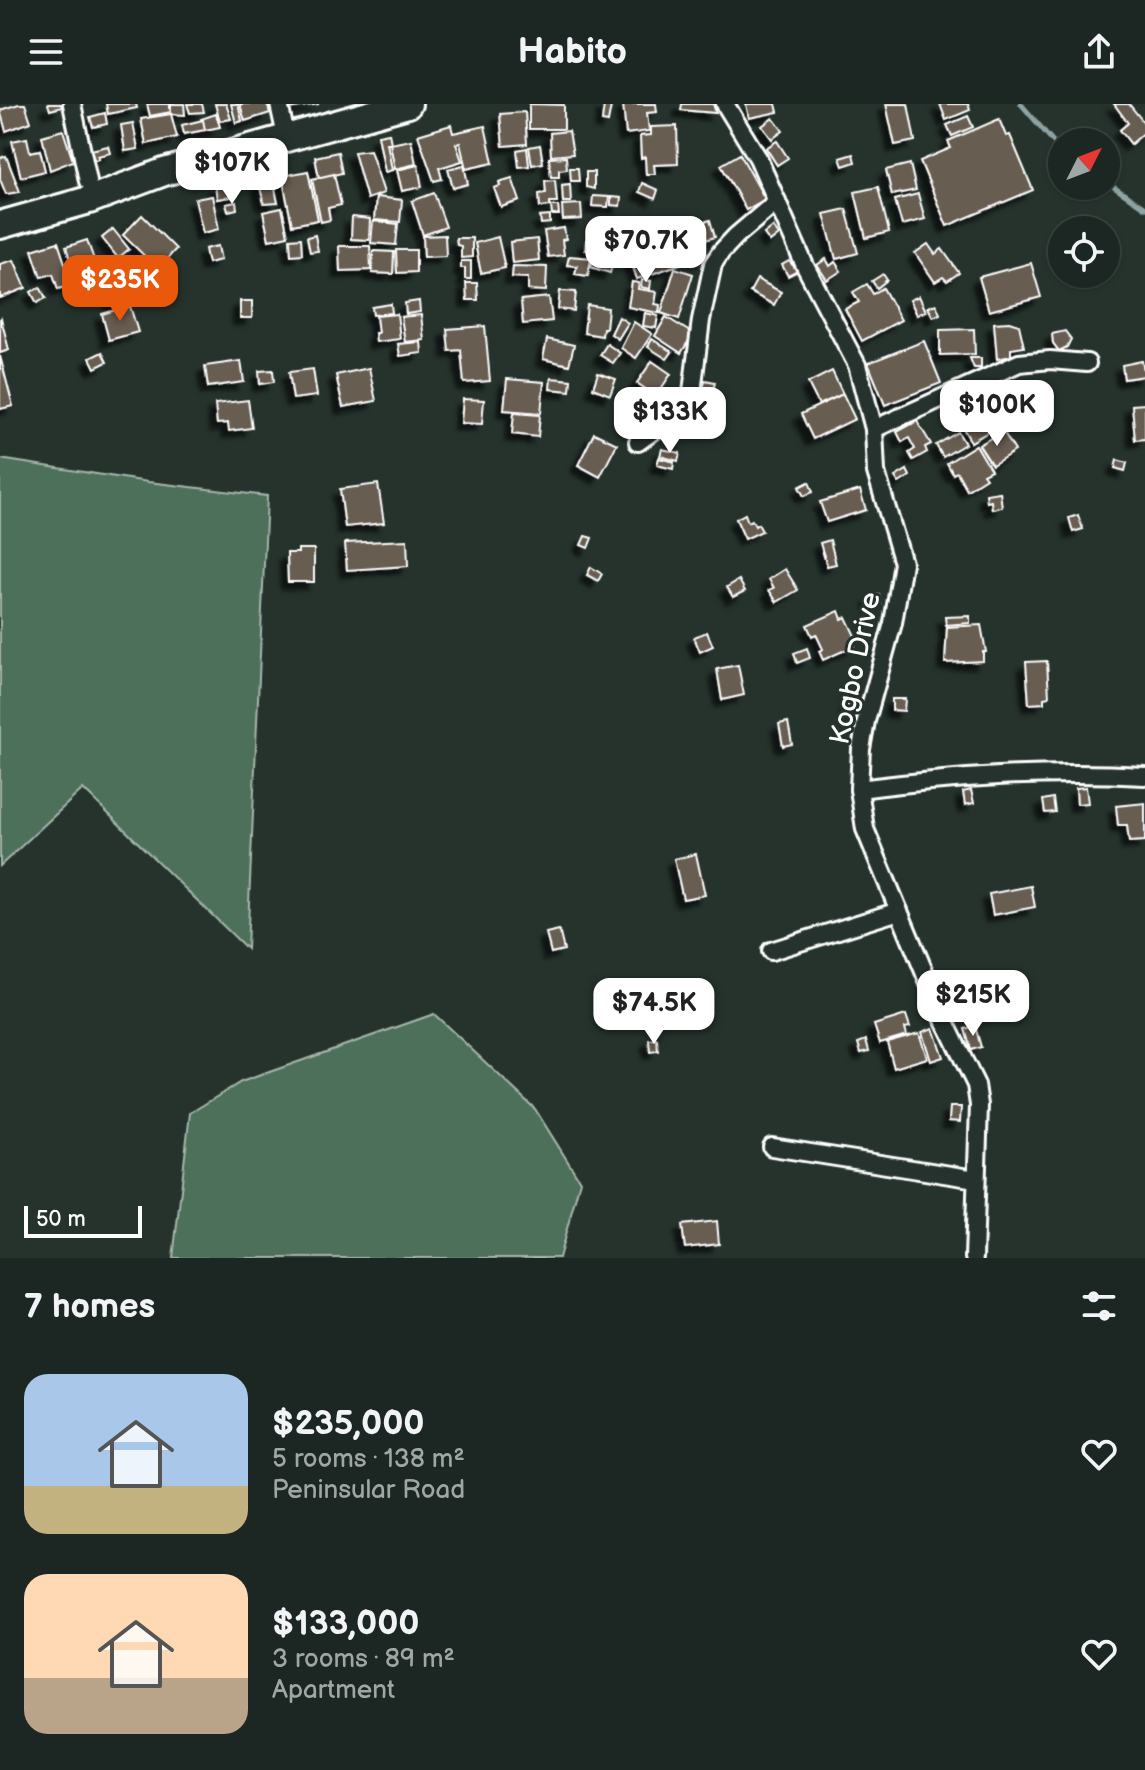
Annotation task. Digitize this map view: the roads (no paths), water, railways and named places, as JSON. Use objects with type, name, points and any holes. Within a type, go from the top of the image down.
[{"type":"main road","points":[[0,211],[282,115],[367,104]]},
{"type":"main road","points":[[0,225],[89,200],[164,172],[408,104]]},
{"type":"street","points":[[72,104],[88,181]]},
{"type":"street","name":"Kogbo Drive","points":[[725,104],[752,146],[805,266],[857,365],[874,429],[876,472],[903,563],[893,623],[866,721],[859,789],[865,829],[945,1022],[976,1085],[979,1105],[974,1258]]},
{"type":"street","points":[[638,442],[679,412],[692,392],[699,356],[701,320],[713,264],[736,236],[777,201]]},
{"type":"street","points":[[874,429],[1019,363],[1050,360],[1087,363]]},
{"type":"street","points":[[859,789],[931,780],[1003,776],[1145,776]]},
{"type":"street","points":[[771,951],[899,911]]},
{"type":"street","points":[[772,1147],[976,1179]]},
{"type":"waterway","points":[[1021,104],[1048,136]]},
{"type":"waterway","points":[[1120,191],[1145,208]]}]
